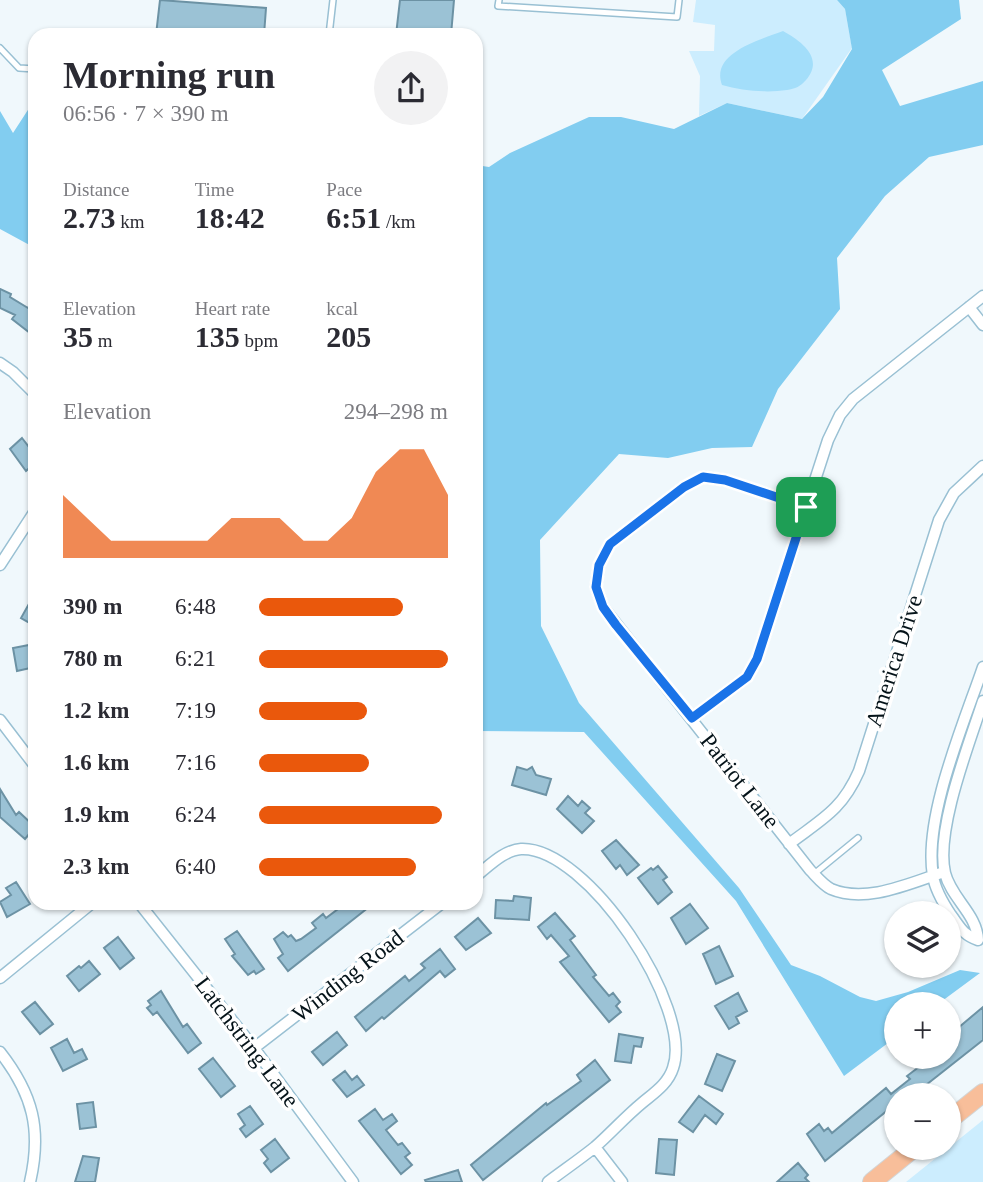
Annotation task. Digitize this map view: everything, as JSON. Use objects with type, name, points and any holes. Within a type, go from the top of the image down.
[{"type":"main road","points":[[961,1111],[983,1093]]},
{"type":"main road","points":[[872,1182],[899,1160]]},
{"type":"street","points":[[692,718],[747,677],[757,659],[828,440],[840,415],[853,399],[983,296]]},
{"type":"street","points":[[969,307],[983,325]]},
{"type":"street","points":[[0,363],[28,387]]},
{"type":"street","name":"America Drive","points":[[789,844],[837,807],[850,793],[939,520],[954,493],[983,467]]},
{"type":"street","name":"Patriot Lane","points":[[806,507],[725,480],[703,477],[684,487],[610,544],[599,565],[596,587],[603,607],[789,844],[828,888],[855,894],[880,891],[944,872]]},
{"type":"street","points":[[0,565],[28,522]]},
{"type":"street","points":[[980,943],[967,936],[935,885],[931,836],[983,667]]},
{"type":"street","points":[[980,943],[977,927],[956,897],[944,872],[943,841],[947,816],[983,701]]},
{"type":"street","points":[[0,720],[28,757]]},
{"type":"street","points":[[483,871],[501,857],[521,849],[554,859],[599,894],[635,943],[666,1000],[677,1045],[673,1070],[656,1092],[594,1147],[548,1182]]},
{"type":"street","points":[[0,978],[83,910]]},
{"type":"street","name":"Latchstring Lane","points":[[145,910],[254,1048],[353,1182]]},
{"type":"street","name":"Winding Road","points":[[254,1048],[433,910]]},
{"type":"street","points":[[0,1052],[27,1093],[36,1130],[36,1149],[30,1182]]},
{"type":"street","points":[[594,1147],[622,1182]]},
{"type":"lane","points":[[330,28],[333,0]]},
{"type":"lane","points":[[499,0],[498,6],[677,17],[679,0]]},
{"type":"lane","points":[[0,48],[19,68],[28,69]]},
{"type":"lane","points":[[814,874],[858,838]]},
{"type":"shaded area","points":[[696,0],[837,0],[845,9],[852,48],[802,119],[727,103],[699,116],[700,76],[689,51],[714,51],[715,25],[693,22]]},
{"type":"shaded area","points":[[837,0],[959,0],[961,19],[882,70],[900,106],[983,81],[983,145],[929,157],[885,196],[837,258],[840,309],[778,389],[752,447],[712,448],[668,458],[619,454],[540,540],[541,626],[579,703],[739,888],[791,965],[820,976],[860,997],[876,1001],[884,999],[884,1046],[844,1076],[736,901],[584,732],[483,731],[483,166],[489,167],[510,153],[589,117],[621,117],[674,129],[727,103],[802,119],[823,97],[852,49],[845,9]]},
{"type":"shaded area","points":[[783,31],[803,45],[812,57],[811,72],[802,84],[790,90],[771,91],[722,85],[720,74],[723,64],[730,56],[739,49]]},
{"type":"shaded area","points":[[28,110],[28,244],[0,229],[0,111],[13,133]]},
{"type":"shaded area","points":[[961,970],[980,973],[954,992],[908,992],[941,978],[961,978]]},
{"type":"shaded area","points":[[983,1120],[983,1182],[906,1182],[933,1160],[961,1160],[961,1138]]},
{"type":"building","points":[[160,0],[266,8],[265,28],[157,28]]},
{"type":"building","points":[[400,0],[454,0],[452,28],[397,28]]},
{"type":"building","points":[[0,289],[28,308],[28,332],[12,319],[15,315],[0,308]]},
{"type":"building","points":[[22,438],[28,446],[26,471],[10,449]]},
{"type":"building","points":[[28,606],[28,622],[21,618]]},
{"type":"building","points":[[28,645],[28,669],[17,671],[13,648]]},
{"type":"building","points":[[517,767],[527,770],[532,767],[536,775],[551,779],[546,795],[512,785]]},
{"type":"building","points":[[0,789],[16,815],[19,812],[28,820],[28,835],[25,839],[0,817]]},
{"type":"building","points":[[568,796],[578,806],[582,801],[590,808],[585,813],[594,821],[582,833],[557,809]]},
{"type":"building","points":[[616,840],[639,865],[627,875],[620,865],[616,869],[602,851]]},
{"type":"building","points":[[658,866],[667,877],[663,880],[672,892],[658,904],[638,878]]},
{"type":"building","points":[[16,882],[28,901],[28,905],[7,917],[0,902],[11,895],[6,888]]},
{"type":"building","points":[[514,896],[531,898],[529,920],[495,918],[496,900],[513,901]]},
{"type":"building","points":[[690,904],[708,928],[686,944],[671,918]]},
{"type":"building","points":[[337,910],[365,910],[288,971],[278,958],[283,954],[274,939],[283,932],[296,941],[301,939],[316,928],[312,923],[323,914],[326,918]]},
{"type":"building","points":[[555,913],[575,936],[570,940],[596,975],[593,977],[609,996],[613,993],[620,1002],[616,1006],[621,1012],[609,1022],[560,962],[569,956],[551,935],[547,939],[538,927]]},
{"type":"building","points":[[478,918],[491,933],[466,950],[455,937]]},
{"type":"building","points":[[237,931],[264,969],[256,974],[254,971],[248,975],[232,956],[235,954],[225,939]]},
{"type":"building","points":[[118,937],[134,958],[120,969],[104,948]]},
{"type":"building","points":[[719,946],[733,976],[716,984],[703,954]]},
{"type":"building","points":[[440,949],[455,969],[445,977],[440,971],[366,1031],[355,1017],[405,976],[409,981],[425,968],[421,964]]},
{"type":"building","points":[[89,961],[100,974],[79,991],[67,976]]},
{"type":"building","points":[[161,991],[183,1027],[187,1024],[201,1043],[188,1053],[157,1012],[153,1015],[147,1008],[151,1005],[148,1001]]},
{"type":"building","points":[[738,993],[747,1011],[736,1017],[739,1023],[729,1029],[715,1006]]},
{"type":"building","points":[[35,1002],[53,1024],[40,1034],[22,1012]]},
{"type":"building","points":[[983,1007],[983,1040],[961,1057],[961,1025]]},
{"type":"building","points":[[337,1032],[347,1045],[323,1065],[312,1052]]},
{"type":"building","points":[[619,1034],[643,1038],[641,1047],[634,1046],[631,1063],[615,1061]]},
{"type":"building","points":[[67,1039],[74,1053],[82,1049],[87,1059],[63,1071],[51,1048]]},
{"type":"building","points":[[717,1054],[735,1061],[722,1091],[705,1084]]},
{"type":"building","points":[[213,1058],[235,1086],[221,1097],[199,1069]]},
{"type":"building","points":[[595,1060],[610,1080],[483,1180],[471,1165],[546,1103],[547,1105],[581,1081],[577,1075]]},
{"type":"building","points":[[916,1069],[946,1069],[928,1083],[905,1083],[910,1079],[907,1076]]},
{"type":"building","points":[[345,1071],[352,1080],[357,1076],[364,1085],[347,1097],[333,1080]]},
{"type":"building","points":[[884,1090],[884,1113],[825,1161],[807,1134],[819,1124],[824,1131],[828,1128],[832,1133]]},
{"type":"building","points":[[699,1096],[723,1114],[716,1124],[705,1115],[693,1132],[679,1122]]},
{"type":"building","points":[[93,1102],[96,1127],[80,1129],[77,1104]]},
{"type":"building","points":[[250,1106],[263,1124],[246,1137],[240,1129],[245,1125],[238,1114]]},
{"type":"building","points":[[375,1109],[383,1120],[392,1114],[397,1121],[386,1130],[398,1145],[402,1143],[410,1153],[405,1157],[412,1165],[401,1174],[359,1121]]},
{"type":"building","points":[[275,1139],[289,1158],[271,1172],[264,1163],[268,1159],[261,1150]]},
{"type":"building","points":[[659,1139],[677,1140],[674,1175],[656,1173]]},
{"type":"building","points":[[83,1156],[99,1158],[95,1182],[75,1182]]},
{"type":"building","points":[[798,1163],[808,1175],[805,1178],[809,1182],[777,1182]]},
{"type":"building","points":[[458,1170],[462,1182],[425,1180]]},
{"type":"route","points":[[703,477],[725,480],[806,507],[757,659],[747,677],[692,718],[603,607],[596,587],[599,565],[610,544],[684,487],[703,477]]}]
